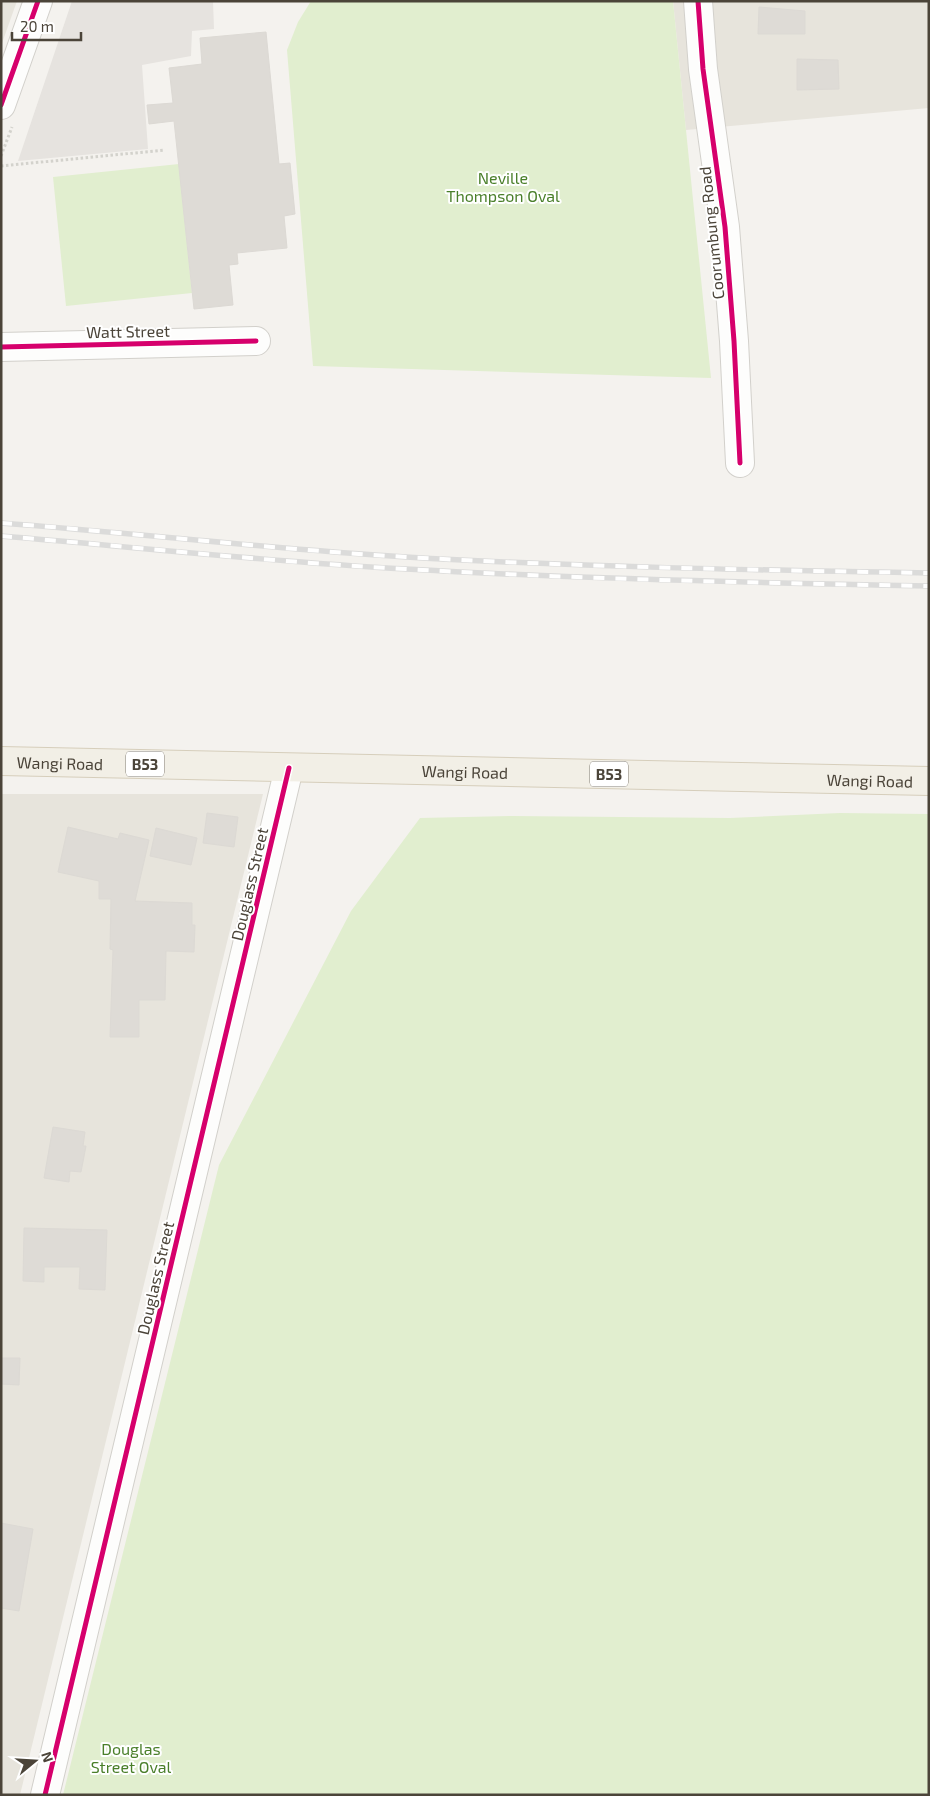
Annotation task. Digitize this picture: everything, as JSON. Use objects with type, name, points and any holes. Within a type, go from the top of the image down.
[{"type":"main road","name":"Wangi Road","points":[[1,761],[929,781]]},
{"type":"street","points":[[1,105],[38,1]]},
{"type":"street","name":"Coorumbung Road","points":[[698,1],[703,69],[725,227],[734,340],[740,462]]},
{"type":"street","name":"Watt Street","points":[[1,347],[256,341]]},
{"type":"street","name":"Douglass Street","points":[[45,1795],[289,768]]},
{"type":"path","points":[[1,166],[165,150]]},
{"type":"shaded area","points":[[1,1],[17,1],[1,46]]},
{"type":"shaded area","points":[[72,1],[213,1],[214,29],[192,31],[191,56],[142,65],[148,149],[18,161]]},
{"type":"shaded area","points":[[673,1],[929,1],[929,108],[686,130]]},
{"type":"shaded area","points":[[1,794],[263,794],[20,1795],[1,1795]]},
{"type":"green space","name":"Neville Thompson Oval","points":[[311,1],[673,1],[711,378],[313,366],[287,50],[298,22]]},
{"type":"green space","points":[[179,164],[192,293],[66,306],[53,177]]},
{"type":"green space","name":"Douglas Street Oval","points":[[840,813],[929,814],[929,1795],[63,1795],[219,1165],[351,911],[420,818],[512,816],[730,818]]},
{"type":"building","points":[[759,7],[805,11],[805,34],[758,34]]},
{"type":"building","points":[[266,32],[279,164],[290,163],[295,214],[284,216],[287,248],[237,253],[238,264],[229,265],[233,305],[194,309],[174,121],[149,124],[147,105],[173,103],[169,68],[202,64],[200,38]]},
{"type":"building","points":[[797,59],[838,60],[839,89],[797,90]]},
{"type":"building","points":[[207,813],[238,817],[234,847],[203,843]]},
{"type":"building","points":[[68,827],[118,839],[120,833],[149,840],[135,901],[192,903],[192,925],[195,925],[194,952],[166,951],[165,1000],[139,1000],[139,1037],[110,1037],[113,950],[110,949],[111,899],[99,899],[99,881],[58,872]]},
{"type":"building","points":[[156,828],[197,838],[191,865],[150,856]]},
{"type":"building","points":[[53,1127],[85,1132],[83,1146],[86,1146],[81,1172],[70,1171],[69,1182],[44,1178]]},
{"type":"building","points":[[24,1228],[107,1230],[105,1290],[79,1289],[80,1267],[44,1267],[44,1282],[23,1281]]},
{"type":"building","points":[[1,1358],[20,1358],[19,1385],[1,1384]]},
{"type":"building","points":[[1,1523],[33,1529],[19,1611],[1,1608]]},
{"type":"railway","points":[[1,523],[406,557],[602,566],[929,573]]},
{"type":"railway","points":[[1,536],[406,569],[667,580],[929,586]]},
{"type":"cycle path","points":[[1,105],[38,1]]},
{"type":"cycle path","points":[[698,1],[703,69],[725,227],[734,341],[740,463]]},
{"type":"cycle path","points":[[1,347],[256,341]]},
{"type":"cycle path","points":[[45,1795],[289,768]]}]
